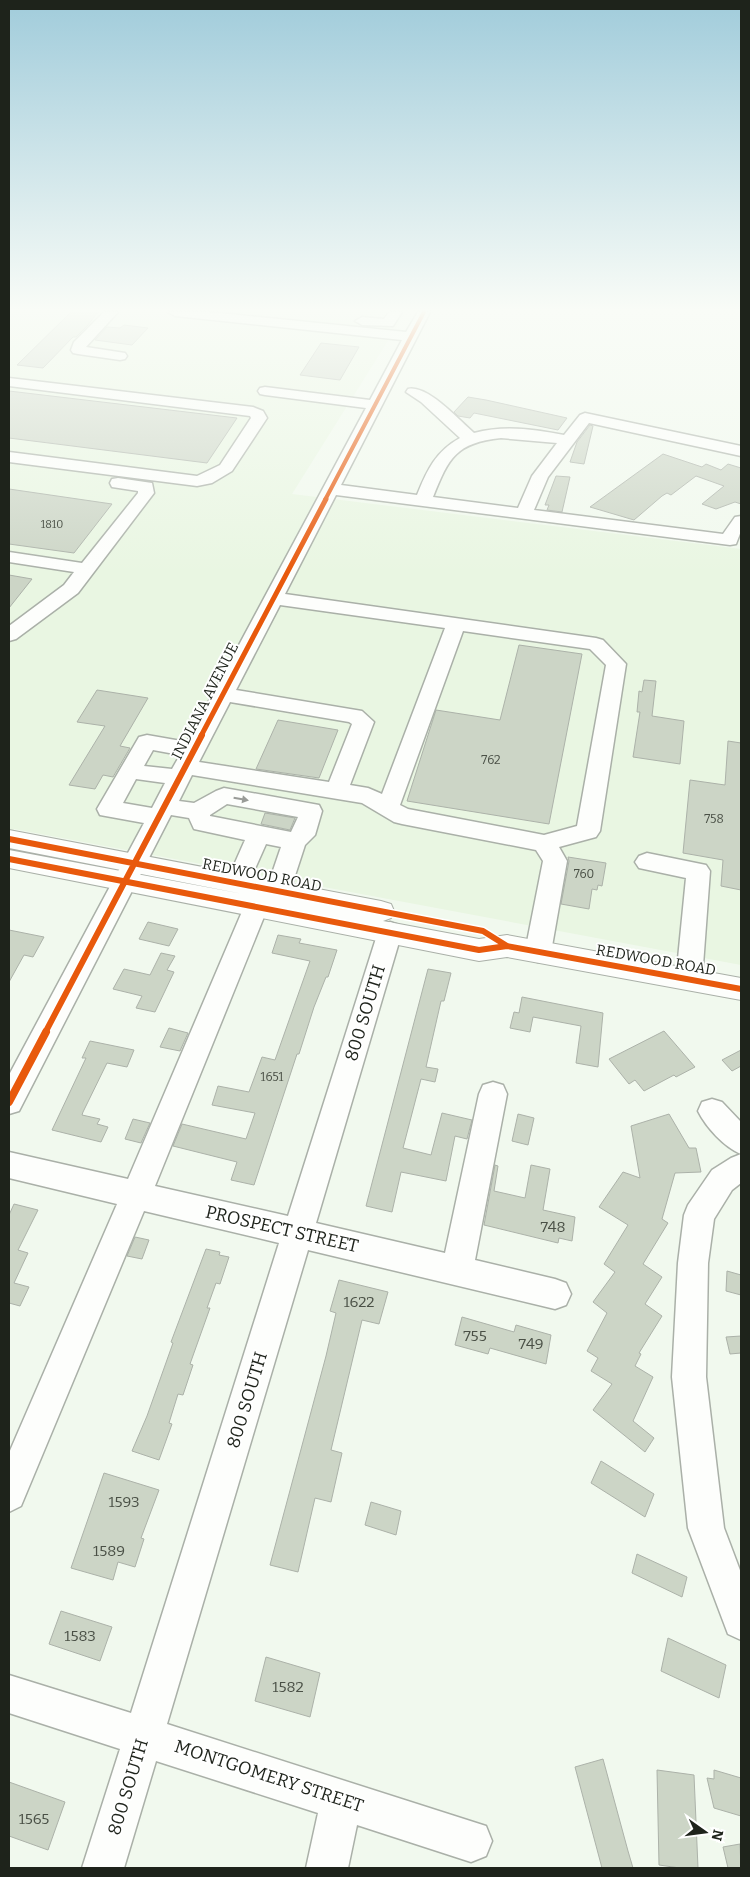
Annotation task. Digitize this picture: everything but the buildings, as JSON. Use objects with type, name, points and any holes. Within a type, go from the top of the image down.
[{"type":"main road","name":"REDWOOD ROAD","points":[[9,839],[130,872],[267,899],[482,931],[507,946]]},
{"type":"main road","name":"REDWOOD ROAD","points":[[9,859],[238,883],[267,899],[390,932],[479,950],[507,946],[741,988]]},
{"type":"street","points":[[9,457],[197,482],[206,480],[226,468],[259,418],[258,414],[253,412],[152,400]]},
{"type":"street","points":[[333,400],[375,405]]},
{"type":"street","name":"INDIANA AVENUE","points":[[9,1102],[378,400]]},
{"type":"street","points":[[427,400],[471,439]]},
{"type":"street","points":[[524,514],[540,476],[585,418],[741,451]]},
{"type":"street","points":[[423,501],[442,459],[464,441],[497,434],[538,435],[568,440]]},
{"type":"street","points":[[9,469],[146,487],[146,493],[71,589],[9,635]]},
{"type":"street","points":[[330,489],[730,540],[732,532],[741,521]]},
{"type":"street","points":[[9,557],[88,569]]},
{"type":"street","points":[[130,770],[186,765],[368,796],[402,816],[544,843],[588,831],[616,664],[596,644],[272,598]]},
{"type":"street","points":[[388,808],[456,624]]},
{"type":"street","points":[[223,694],[355,716],[363,722],[337,791]]},
{"type":"street","points":[[9,1494],[137,1195],[267,899],[295,841],[302,835],[311,811],[224,796],[197,812],[108,809],[147,742],[186,765]]},
{"type":"street","points":[[197,812],[202,823],[295,841]]},
{"type":"street","points":[[238,883],[259,834]]},
{"type":"street","points":[[538,952],[555,861],[544,843]]},
{"type":"street","points":[[647,862],[698,871],[689,978]]},
{"type":"street","name":"800 SOUTH","points":[[103,1868],[390,932]]},
{"type":"street","points":[[457,1271],[493,1094]]},
{"type":"street","points":[[712,1111],[741,1141]]},
{"type":"street","name":"PROSPECT STREET","points":[[9,1164],[556,1294]]},
{"type":"street","points":[[741,1167],[722,1180],[699,1215],[693,1263],[689,1378],[706,1528],[741,1621]]},
{"type":"street","name":"MONTGOMERY STREET","points":[[9,1694],[472,1841]]},
{"type":"street","points":[[327,1868],[341,1800]]},
{"type":"shaded area","points":[[9,400],[351,400],[292,494],[741,549],[741,965],[14,829],[9,837]]},
{"type":"cycle path","points":[[9,1102],[378,400]]},
{"type":"cycle path","points":[[9,839],[483,931],[507,946]]},
{"type":"cycle path","points":[[9,859],[479,950],[507,946],[741,989]]}]
